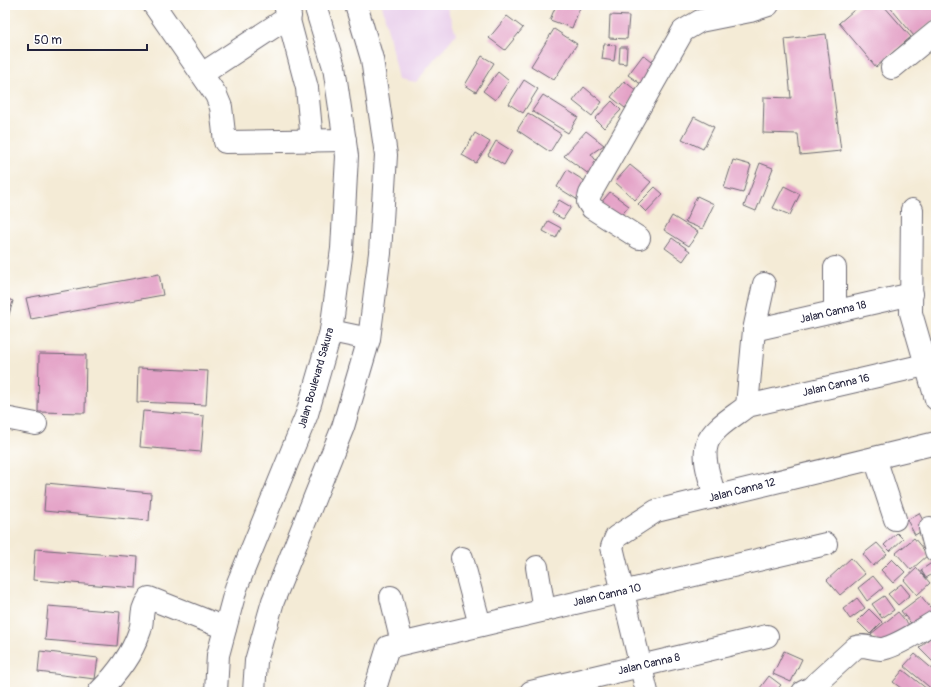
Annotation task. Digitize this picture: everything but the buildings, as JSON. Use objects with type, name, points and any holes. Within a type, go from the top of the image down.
[{"type":"street","points":[[154,5],[216,95],[221,108],[225,142],[345,140]]},
{"type":"street","name":"Jalan Boulevard Sakura","points":[[216,692],[218,655],[236,588],[307,414],[331,331],[342,249],[347,156],[334,67],[315,5]]},
{"type":"street","points":[[254,692],[256,661],[273,601],[343,427],[369,339],[380,252],[386,155],[372,59],[356,5]]},
{"type":"street","points":[[639,238],[592,208],[588,202],[590,194],[683,31],[700,21],[750,12],[768,5]]},
{"type":"street","points":[[202,74],[287,10],[307,88],[312,141]]},
{"type":"street","points":[[892,68],[936,32]]},
{"type":"street","points":[[912,210],[911,313],[936,399]]},
{"type":"street","points":[[835,268],[835,311]]},
{"type":"street","points":[[715,496],[706,458],[707,444],[716,432],[747,406],[754,330],[764,284]]},
{"type":"street","name":"Jalan Canna 18","points":[[754,330],[912,294]]},
{"type":"street","points":[[331,331],[369,339]]},
{"type":"street","name":"Jalan Canna 16","points":[[747,406],[925,365]]},
{"type":"street","points":[[5,418],[36,424]]},
{"type":"street","name":"Jalan Canna 12","points":[[623,592],[612,547],[616,537],[656,511],[936,443]]},
{"type":"street","points":[[875,458],[895,519]]},
{"type":"street","points":[[930,528],[936,552]]},
{"type":"street","name":"Jalan Canna 10","points":[[395,645],[826,544]]},
{"type":"street","points":[[462,558],[480,625]]},
{"type":"street","points":[[537,567],[544,610]]},
{"type":"street","points":[[623,592],[647,692]]},
{"type":"street","points":[[374,692],[395,645],[392,597]]},
{"type":"street","points":[[99,692],[126,661],[140,632],[143,607],[149,598],[225,628]]},
{"type":"street","points":[[803,692],[811,688],[856,647],[862,644],[876,649],[885,649],[936,621]]},
{"type":"street","name":"Jalan Canna 8","points":[[531,692],[767,636]]},
{"type":"shaded area","points":[[382,5],[446,5],[456,34],[416,82],[399,79]]}]
